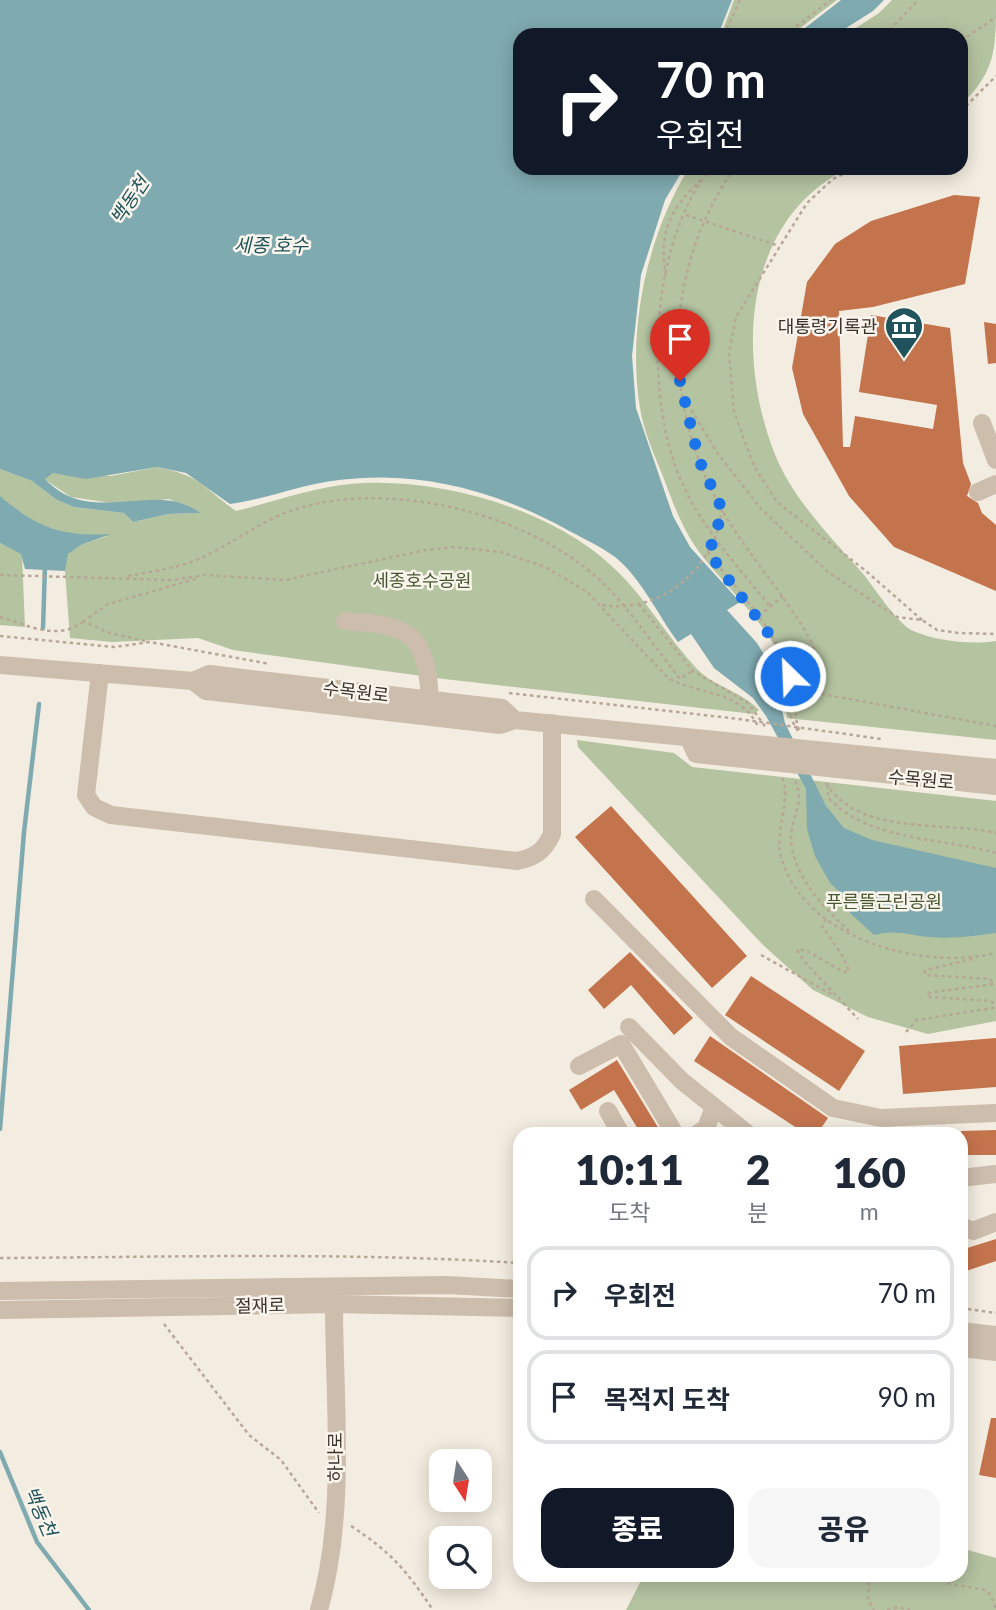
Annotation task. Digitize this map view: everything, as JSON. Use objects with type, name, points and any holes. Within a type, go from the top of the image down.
[{"type":"street","points":[[982,422],[996,460]]},
{"type":"street","points":[[978,492],[996,484]]},
{"type":"street","points":[[345,621],[385,624],[401,630],[413,639],[428,666],[430,699]]},
{"type":"street","name":"수목원로","points":[[0,665],[193,681],[209,674],[502,708],[515,720]]},
{"type":"street","points":[[100,673],[86,795],[94,807],[111,815],[517,861],[534,858],[545,847],[552,834],[552,723]]},
{"type":"street","name":"수목원로","points":[[193,681],[206,691],[500,725],[515,720],[689,739],[696,754],[829,752],[996,768]]},
{"type":"street","name":"수목원로","points":[[754,752],[828,778],[996,786]]},
{"type":"street","points":[[594,898],[731,1037],[832,1108],[881,1118],[996,1113]]},
{"type":"street","points":[[629,1027],[682,1081],[739,1127]]},
{"type":"street","points":[[579,1066],[621,1044],[671,1127]]},
{"type":"street","points":[[706,1127],[714,1107]]},
{"type":"street","points":[[608,1111],[617,1127]]},
{"type":"street","points":[[968,1177],[996,1174]]},
{"type":"street","points":[[968,1229],[973,1231],[996,1222]]},
{"type":"street","name":"절재로","points":[[0,1290],[447,1285],[513,1289]]},
{"type":"street","name":"절재로","points":[[0,1310],[334,1304],[513,1308]]},
{"type":"street","name":"하나로","points":[[319,1610],[331,1557],[335,1519],[334,1304]]},
{"type":"street","points":[[968,1332],[996,1335]]},
{"type":"street","points":[[968,1349],[996,1352]]},
{"type":"path","points":[[727,28],[740,0]]},
{"type":"path","points":[[794,28],[831,0]]},
{"type":"path","points":[[892,28],[918,0]]},
{"type":"path","points":[[968,36],[996,17]]},
{"type":"path","points":[[968,104],[996,76]]},
{"type":"path","points":[[730,175],[703,219],[684,279],[678,348],[682,395],[699,460],[722,509],[783,596],[821,663],[824,678],[821,694]]},
{"type":"path","points":[[841,175],[807,203],[736,317],[729,352],[734,412],[754,466],[777,502],[937,630],[996,634]]},
{"type":"path","points":[[703,177],[685,215],[666,277],[656,331],[664,416],[682,482],[715,538],[770,606]]},
{"type":"path","points":[[666,277],[663,242],[669,222],[679,200],[703,177]]},
{"type":"path","points":[[685,215],[779,246]]},
{"type":"path","points":[[682,395],[718,454],[783,531],[853,591],[897,617],[922,620]]},
{"type":"path","points":[[118,578],[192,561],[251,529],[300,508],[362,499],[412,501],[474,514],[508,525],[545,542],[610,590],[680,679],[693,670]]},
{"type":"path","points":[[602,605],[622,606],[646,602],[681,584],[707,554],[715,538],[722,509]]},
{"type":"path","points":[[707,554],[758,617],[787,663],[790,676],[788,710],[792,724],[801,735]]},
{"type":"path","points":[[0,575],[172,580],[205,575],[259,581],[285,580],[303,575]]},
{"type":"path","points":[[0,617],[37,630],[55,632],[75,628],[108,604],[205,575]]},
{"type":"path","points":[[758,617],[783,596]]},
{"type":"path","points":[[84,621],[106,632],[150,642]]},
{"type":"path","points":[[0,636],[22,638]]},
{"type":"path","points":[[739,719],[827,733]]},
{"type":"path","points":[[828,778],[828,797],[841,811],[863,823],[996,853]]},
{"type":"path","points":[[826,919],[822,926],[844,958],[849,971],[844,972],[806,950],[797,950],[858,1019]]},
{"type":"path","points":[[761,955],[836,996]]},
{"type":"path","points":[[906,1032],[917,1020],[992,1008],[994,1004],[991,1001],[938,998],[927,993],[993,984],[990,979],[925,975],[930,969],[983,956]]},
{"type":"path","points":[[0,1258],[346,1255],[513,1263]]},
{"type":"path","points":[[968,1308],[996,1313]]},
{"type":"path","points":[[158,1316],[249,1435],[281,1460],[319,1513],[335,1519],[386,1549],[410,1576],[433,1610]]},
{"type":"path","points":[[869,1582],[868,1600],[874,1610]]},
{"type":"path","points":[[947,1582],[985,1590],[991,1595],[996,1610]]},
{"type":"path","points":[[887,1610],[899,1607],[910,1610]]},
{"type":"green space","points":[[734,0],[837,0],[800,28],[724,28]]},
{"type":"green space","points":[[892,0],[996,0],[992,58],[973,93],[968,98],[968,28],[856,28],[879,13]]},
{"type":"green space","points":[[685,175],[837,175],[813,191],[787,221],[768,255],[757,293],[753,333],[755,373],[762,414],[774,452],[791,486],[887,606],[907,627],[943,640],[975,643],[996,641],[996,740],[787,718],[786,677],[779,655],[758,622],[695,546],[674,505],[650,444],[640,408],[636,347],[639,315],[652,253],[674,194]]},
{"type":"green space","name":"세종호수공원","points":[[157,467],[184,474],[201,483],[236,511],[321,489],[350,484],[384,483],[455,491],[527,513],[590,548],[616,570],[697,669],[759,710],[754,714],[444,679],[233,650],[198,638],[112,642],[70,638],[65,571],[67,554],[81,545],[107,536],[62,532],[25,516],[0,497],[0,469],[32,481],[57,500],[74,507],[124,513],[133,522],[168,514],[198,513],[169,499],[118,504],[71,497],[44,479],[53,473],[111,476]]},
{"type":"green space","points":[[0,543],[22,554],[25,627],[0,625]]},
{"type":"green space","name":"푸른뜰근린공원","points":[[577,740],[674,753],[692,767],[996,801],[996,1021],[928,1034],[868,1017],[813,990],[763,945],[578,747]]},
{"type":"green space","points":[[968,1550],[996,1558],[996,1610],[626,1610],[640,1582],[968,1582]]},
{"type":"water","name":"세종 호수","points":[[0,0],[732,0],[721,28],[513,28],[513,175],[680,175],[665,200],[641,275],[632,356],[636,408],[673,516],[690,547],[740,602],[727,610],[757,643],[772,668],[785,723],[826,806],[844,828],[872,840],[996,868],[996,933],[946,938],[895,932],[874,935],[850,913],[848,900],[830,883],[815,856],[807,829],[806,789],[766,716],[753,698],[714,668],[691,634],[678,642],[641,586],[615,557],[537,515],[483,493],[398,478],[325,482],[230,504],[186,473],[157,467],[86,479],[53,473],[45,479],[63,493],[83,500],[103,503],[163,500],[182,504],[200,513],[168,514],[133,522],[124,513],[74,507],[57,500],[32,481],[0,469]]},
{"type":"water","points":[[841,0],[884,0],[873,11],[846,28],[805,28]]},
{"type":"water","points":[[0,496],[26,516],[51,528],[79,534],[111,534],[81,545],[68,554],[65,571],[25,569],[21,554],[0,543]]},
{"type":"building","points":[[954,195],[980,197],[965,284],[873,307],[839,311],[843,447],[850,447],[855,416],[933,429],[937,405],[859,392],[871,315],[950,328],[963,463],[971,484],[967,496],[978,503],[982,513],[996,525],[996,591],[894,547],[849,496],[803,414],[792,368],[807,282],[835,244],[871,221]]},
{"type":"building","points":[[984,322],[996,324],[996,363],[988,364]]},
{"type":"building","points":[[611,806],[747,956],[712,988],[575,837]]},
{"type":"building","points":[[630,952],[693,1018],[674,1035],[631,985],[604,1009],[588,990]]},
{"type":"building","points":[[751,976],[865,1051],[839,1091],[725,1015]]},
{"type":"building","points":[[710,1036],[828,1118],[822,1127],[795,1127],[694,1061]]},
{"type":"building","points":[[996,1038],[996,1087],[903,1094],[899,1046]]},
{"type":"building","points":[[617,1060],[658,1127],[637,1127],[614,1090],[581,1110],[569,1090]]},
{"type":"building","points":[[996,1130],[996,1155],[968,1155],[968,1131]]},
{"type":"building","points":[[996,1239],[996,1261],[968,1270],[968,1248]]},
{"type":"building","points":[[991,1418],[996,1418],[996,1478],[979,1475]]},
{"type":"waterway","name":"백동천","points":[[43,628],[45,566]]},
{"type":"waterway","name":"백동천","points":[[0,1129],[24,832],[39,704]]},
{"type":"waterway","name":"백동천","points":[[0,1452],[37,1542],[89,1610]]},
{"type":"place","name":"대통령기록관","points":[[904,360]]},
{"type":"route","points":[[680,381],[699,460],[722,509],[720,523],[708,552],[778,646],[790,676]]}]
